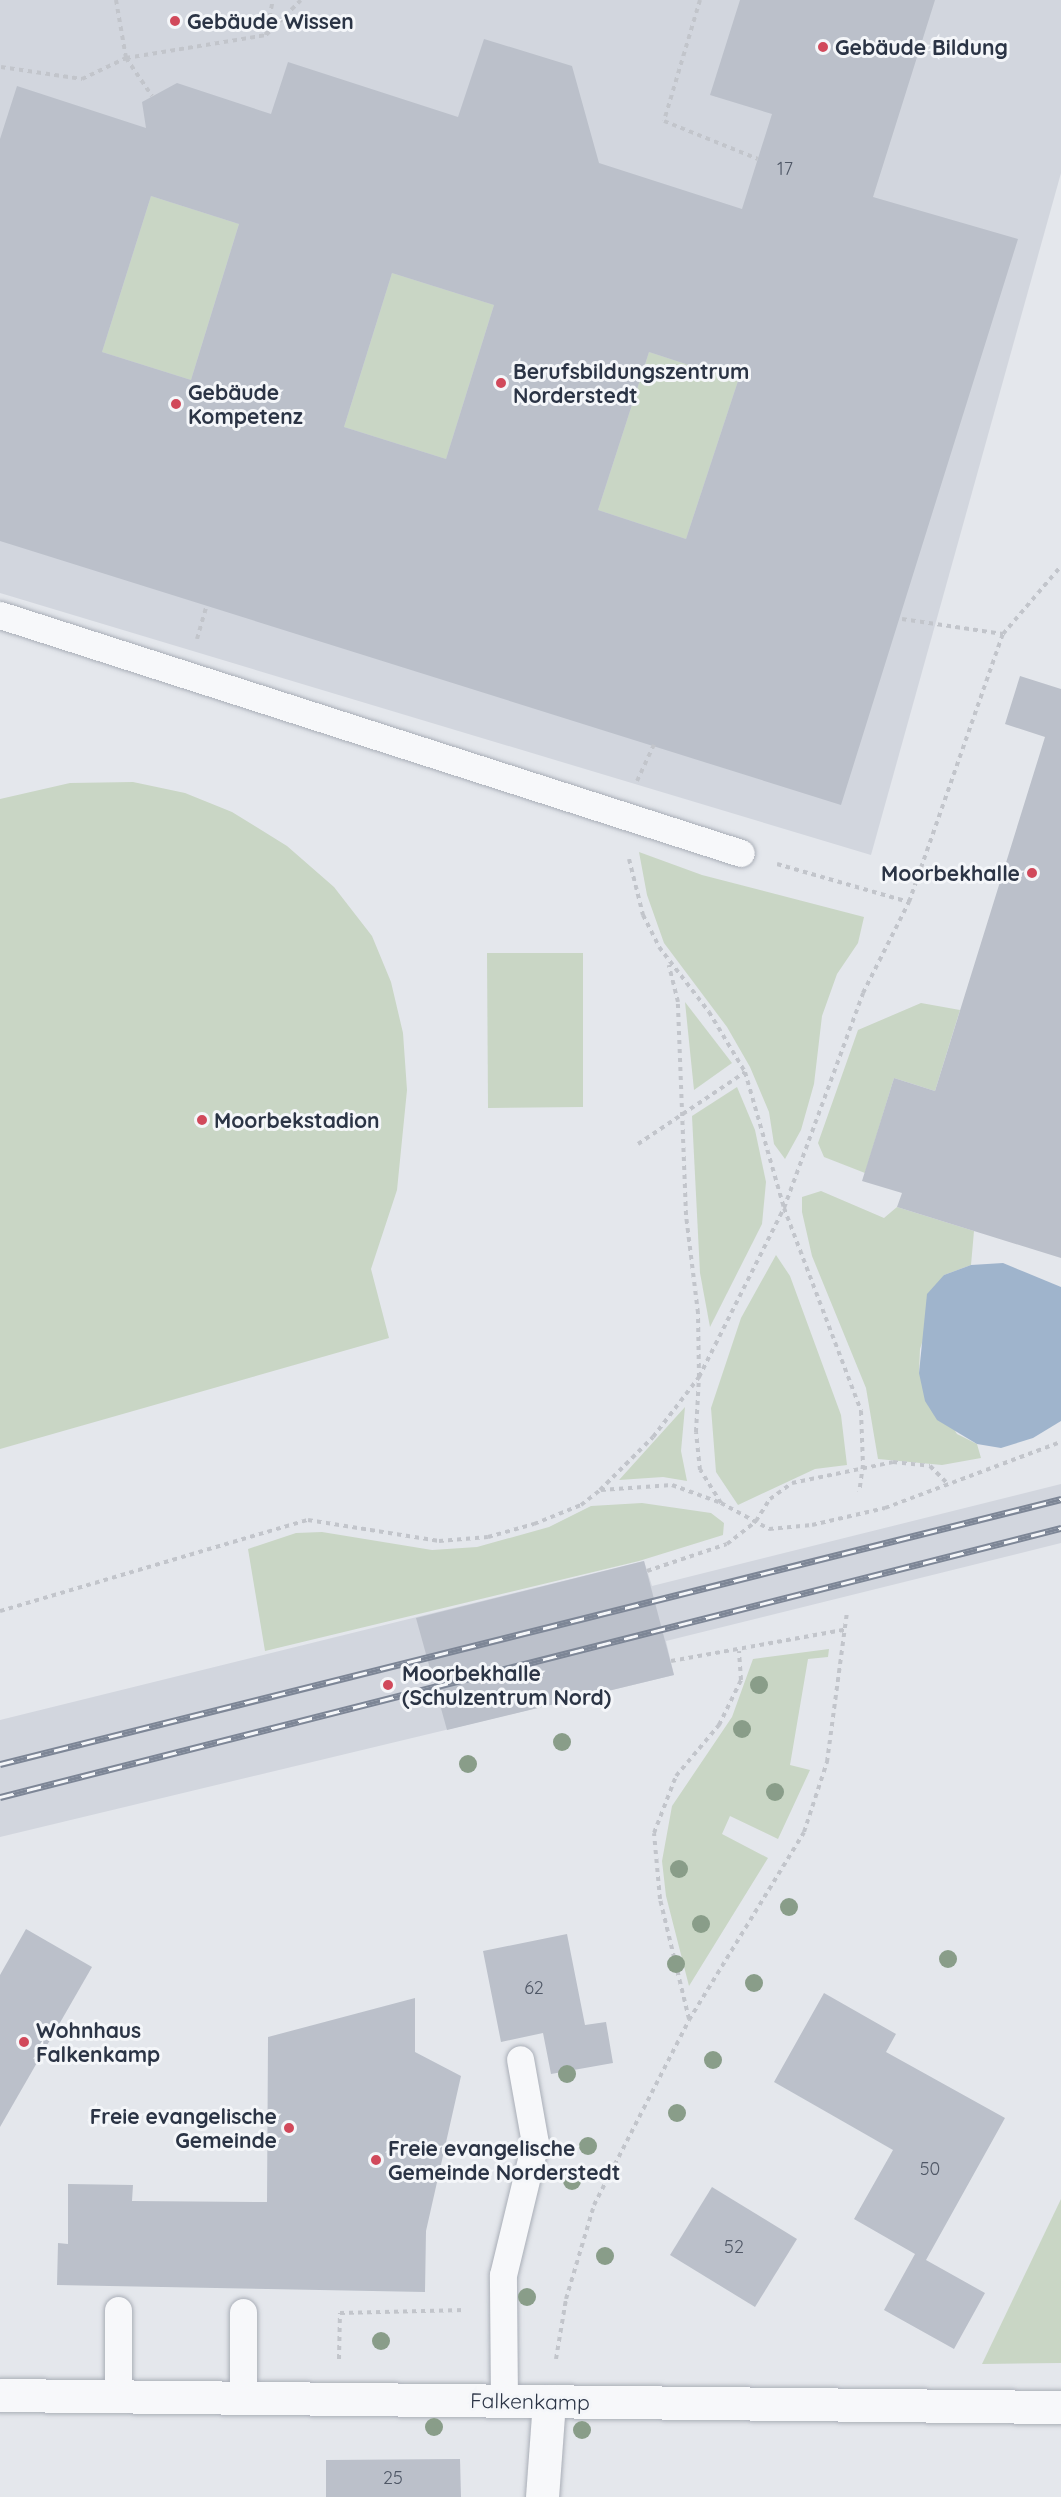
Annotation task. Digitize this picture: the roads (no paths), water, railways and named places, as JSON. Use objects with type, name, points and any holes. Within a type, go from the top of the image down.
[{"type":"street","name":"Falkenkamp","points":[[0,2395],[1061,2407]]},
{"type":"street","points":[[542,2497],[549,2401]]},
{"type":"lane","points":[[0,615],[741,854]]},
{"type":"lane","points":[[504,2401],[503,2275],[535,2142],[520,2059]]},
{"type":"lane","points":[[118,2310],[118,2397]]},
{"type":"lane","points":[[243,2312],[243,2398]]},
{"type":"water","points":[[1003,1263],[1061,1287],[1061,1421],[1033,1438],[1001,1448],[977,1444],[937,1420],[925,1401],[919,1373],[927,1294],[944,1275],[971,1265]]},
{"type":"railway","points":[[0,1764],[1061,1499]]},
{"type":"railway","points":[[0,1797],[1061,1528]]},
{"type":"place","name":"Gebäude Wissen","points":[[175,21]]},
{"type":"place","name":"Gebäude Bildung","points":[[823,47]]},
{"type":"place","name":"Berufsbildungszentrum Norderstedt","points":[[501,383]]},
{"type":"place","name":"Gebäude Kompetenz","points":[[176,404]]},
{"type":"place","name":"Moorbekhalle","points":[[1032,873]]},
{"type":"place","name":"Moorbekstadion","points":[[202,1120]]},
{"type":"place","name":"Moorbekhalle (Schulzentrum Nord)","points":[[388,1685]]},
{"type":"place","name":"Wohnhaus Falkenkamp","points":[[24,2042]]},
{"type":"place","name":"Freie evangelische Gemeinde","points":[[289,2128]]},
{"type":"place","name":"Freie evangelische Gemeinde Norderstedt","points":[[376,2160]]}]
